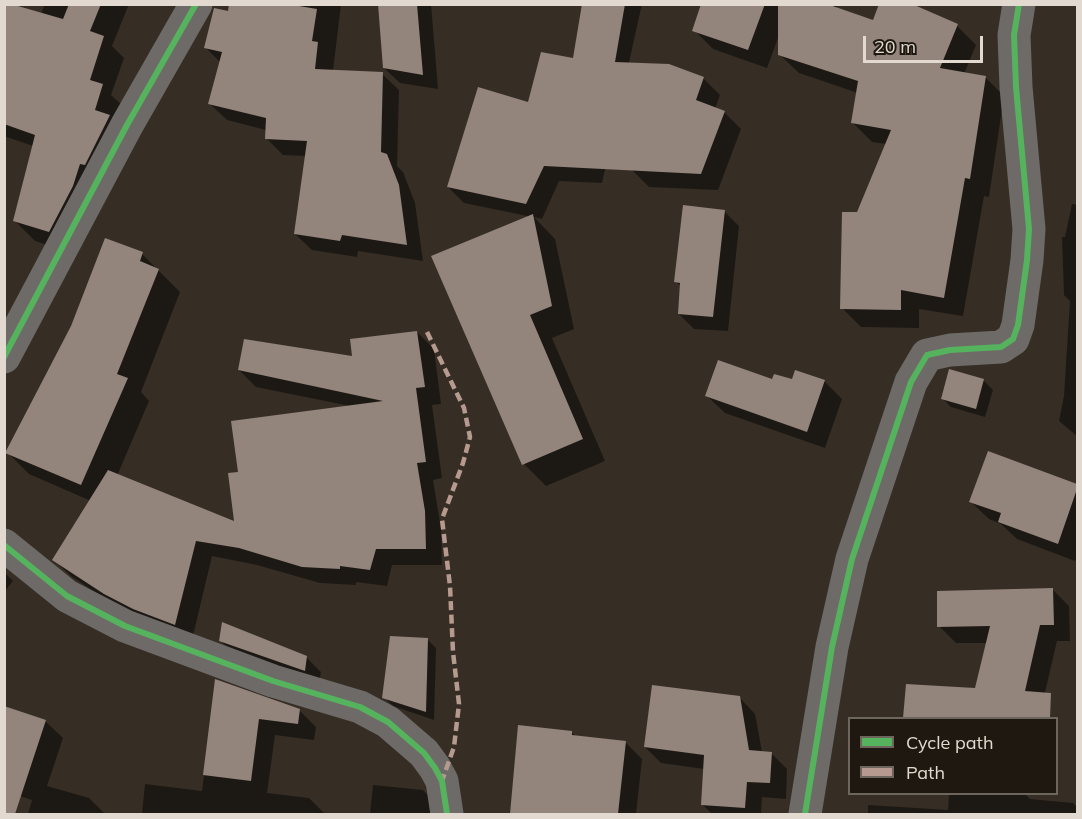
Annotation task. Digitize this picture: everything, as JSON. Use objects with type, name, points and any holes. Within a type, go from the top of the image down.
[{"type":"street","points":[[4,357],[127,125],[196,4]]},
{"type":"street","points":[[805,814],[832,647],[852,559],[911,382],[927,356],[950,350],[1001,347],[1013,339],[1018,325],[1029,229],[1016,87],[1014,35],[1019,4]]},
{"type":"street","points":[[4,545],[67,596],[125,626],[273,681],[360,707],[388,722],[424,753],[435,768],[442,781],[447,814]]},
{"type":"building","points":[[4,4],[63,19],[69,4],[101,4],[90,31],[104,36],[90,80],[103,84],[95,110],[110,115],[85,165],[80,164],[73,186],[49,232],[13,221],[35,135],[4,124]]},
{"type":"building","points":[[229,4],[287,4],[317,9],[312,41],[318,42],[315,69],[383,72],[381,152],[387,154],[399,185],[407,245],[342,235],[340,241],[294,234],[307,141],[265,139],[266,118],[208,104],[222,52],[204,48],[214,8],[228,11]]},
{"type":"building","points":[[378,4],[417,4],[423,75],[383,68]]},
{"type":"building","points":[[582,4],[625,4],[615,62],[669,64],[704,77],[696,100],[725,111],[701,174],[544,166],[526,204],[447,187],[478,87],[528,102],[541,52],[573,58]]},
{"type":"building","points":[[701,4],[765,4],[748,50],[692,31]]},
{"type":"building","points":[[778,4],[827,4],[873,20],[879,4],[912,4],[958,24],[940,68],[986,76],[970,179],[965,178],[944,298],[901,290],[901,310],[840,309],[842,212],[857,212],[891,130],[851,123],[858,81],[778,55]]},
{"type":"building","points":[[683,205],[725,210],[713,317],[678,314],[680,283],[674,282]]},
{"type":"building","points":[[533,214],[552,306],[530,315],[583,439],[522,465],[431,256]]},
{"type":"building","points":[[105,238],[143,252],[140,261],[159,269],[117,374],[128,378],[81,485],[5,453],[71,326]]},
{"type":"building","points":[[417,331],[425,387],[416,388],[426,462],[417,463],[425,511],[426,549],[376,549],[370,570],[340,566],[340,569],[302,567],[239,548],[196,541],[175,625],[133,609],[104,594],[52,560],[108,470],[234,521],[228,473],[238,472],[231,421],[383,401],[238,370],[244,339],[352,356],[350,339]]},
{"type":"building","points":[[718,360],[772,379],[774,374],[792,379],[795,370],[825,380],[807,432],[705,396]]},
{"type":"building","points":[[949,369],[984,379],[976,409],[941,399]]},
{"type":"building","points":[[988,451],[1077,484],[1058,544],[998,522],[1001,513],[969,502]]},
{"type":"building","points":[[1053,588],[1054,625],[1040,625],[1025,691],[1051,693],[1050,717],[903,717],[906,684],[975,688],[990,626],[937,627],[937,591]]},
{"type":"building","points":[[222,622],[307,656],[305,671],[219,641]]},
{"type":"building","points":[[390,636],[428,638],[426,712],[382,698]]},
{"type":"building","points":[[215,679],[300,709],[298,724],[259,719],[251,781],[203,775]]},
{"type":"building","points":[[652,685],[740,696],[749,750],[772,752],[770,783],[747,782],[745,808],[701,805],[704,755],[644,747]]},
{"type":"building","points":[[4,706],[46,720],[15,814],[4,814]]},
{"type":"building","points":[[518,725],[572,731],[572,735],[626,741],[618,814],[510,814]]},
{"type":"marked path","points":[[427,332],[464,408],[470,437],[442,519],[450,586],[453,652],[459,704],[454,747],[442,781]]},
{"type":"cycle path","points":[[4,357],[127,125],[196,4]]},
{"type":"cycle path","points":[[805,814],[832,647],[852,559],[911,382],[927,355],[950,350],[1001,347],[1013,339],[1018,325],[1029,229],[1016,87],[1014,35],[1019,4]]},
{"type":"cycle path","points":[[4,545],[67,596],[125,626],[273,681],[360,707],[388,722],[424,753],[435,768],[442,781],[447,814]]}]
